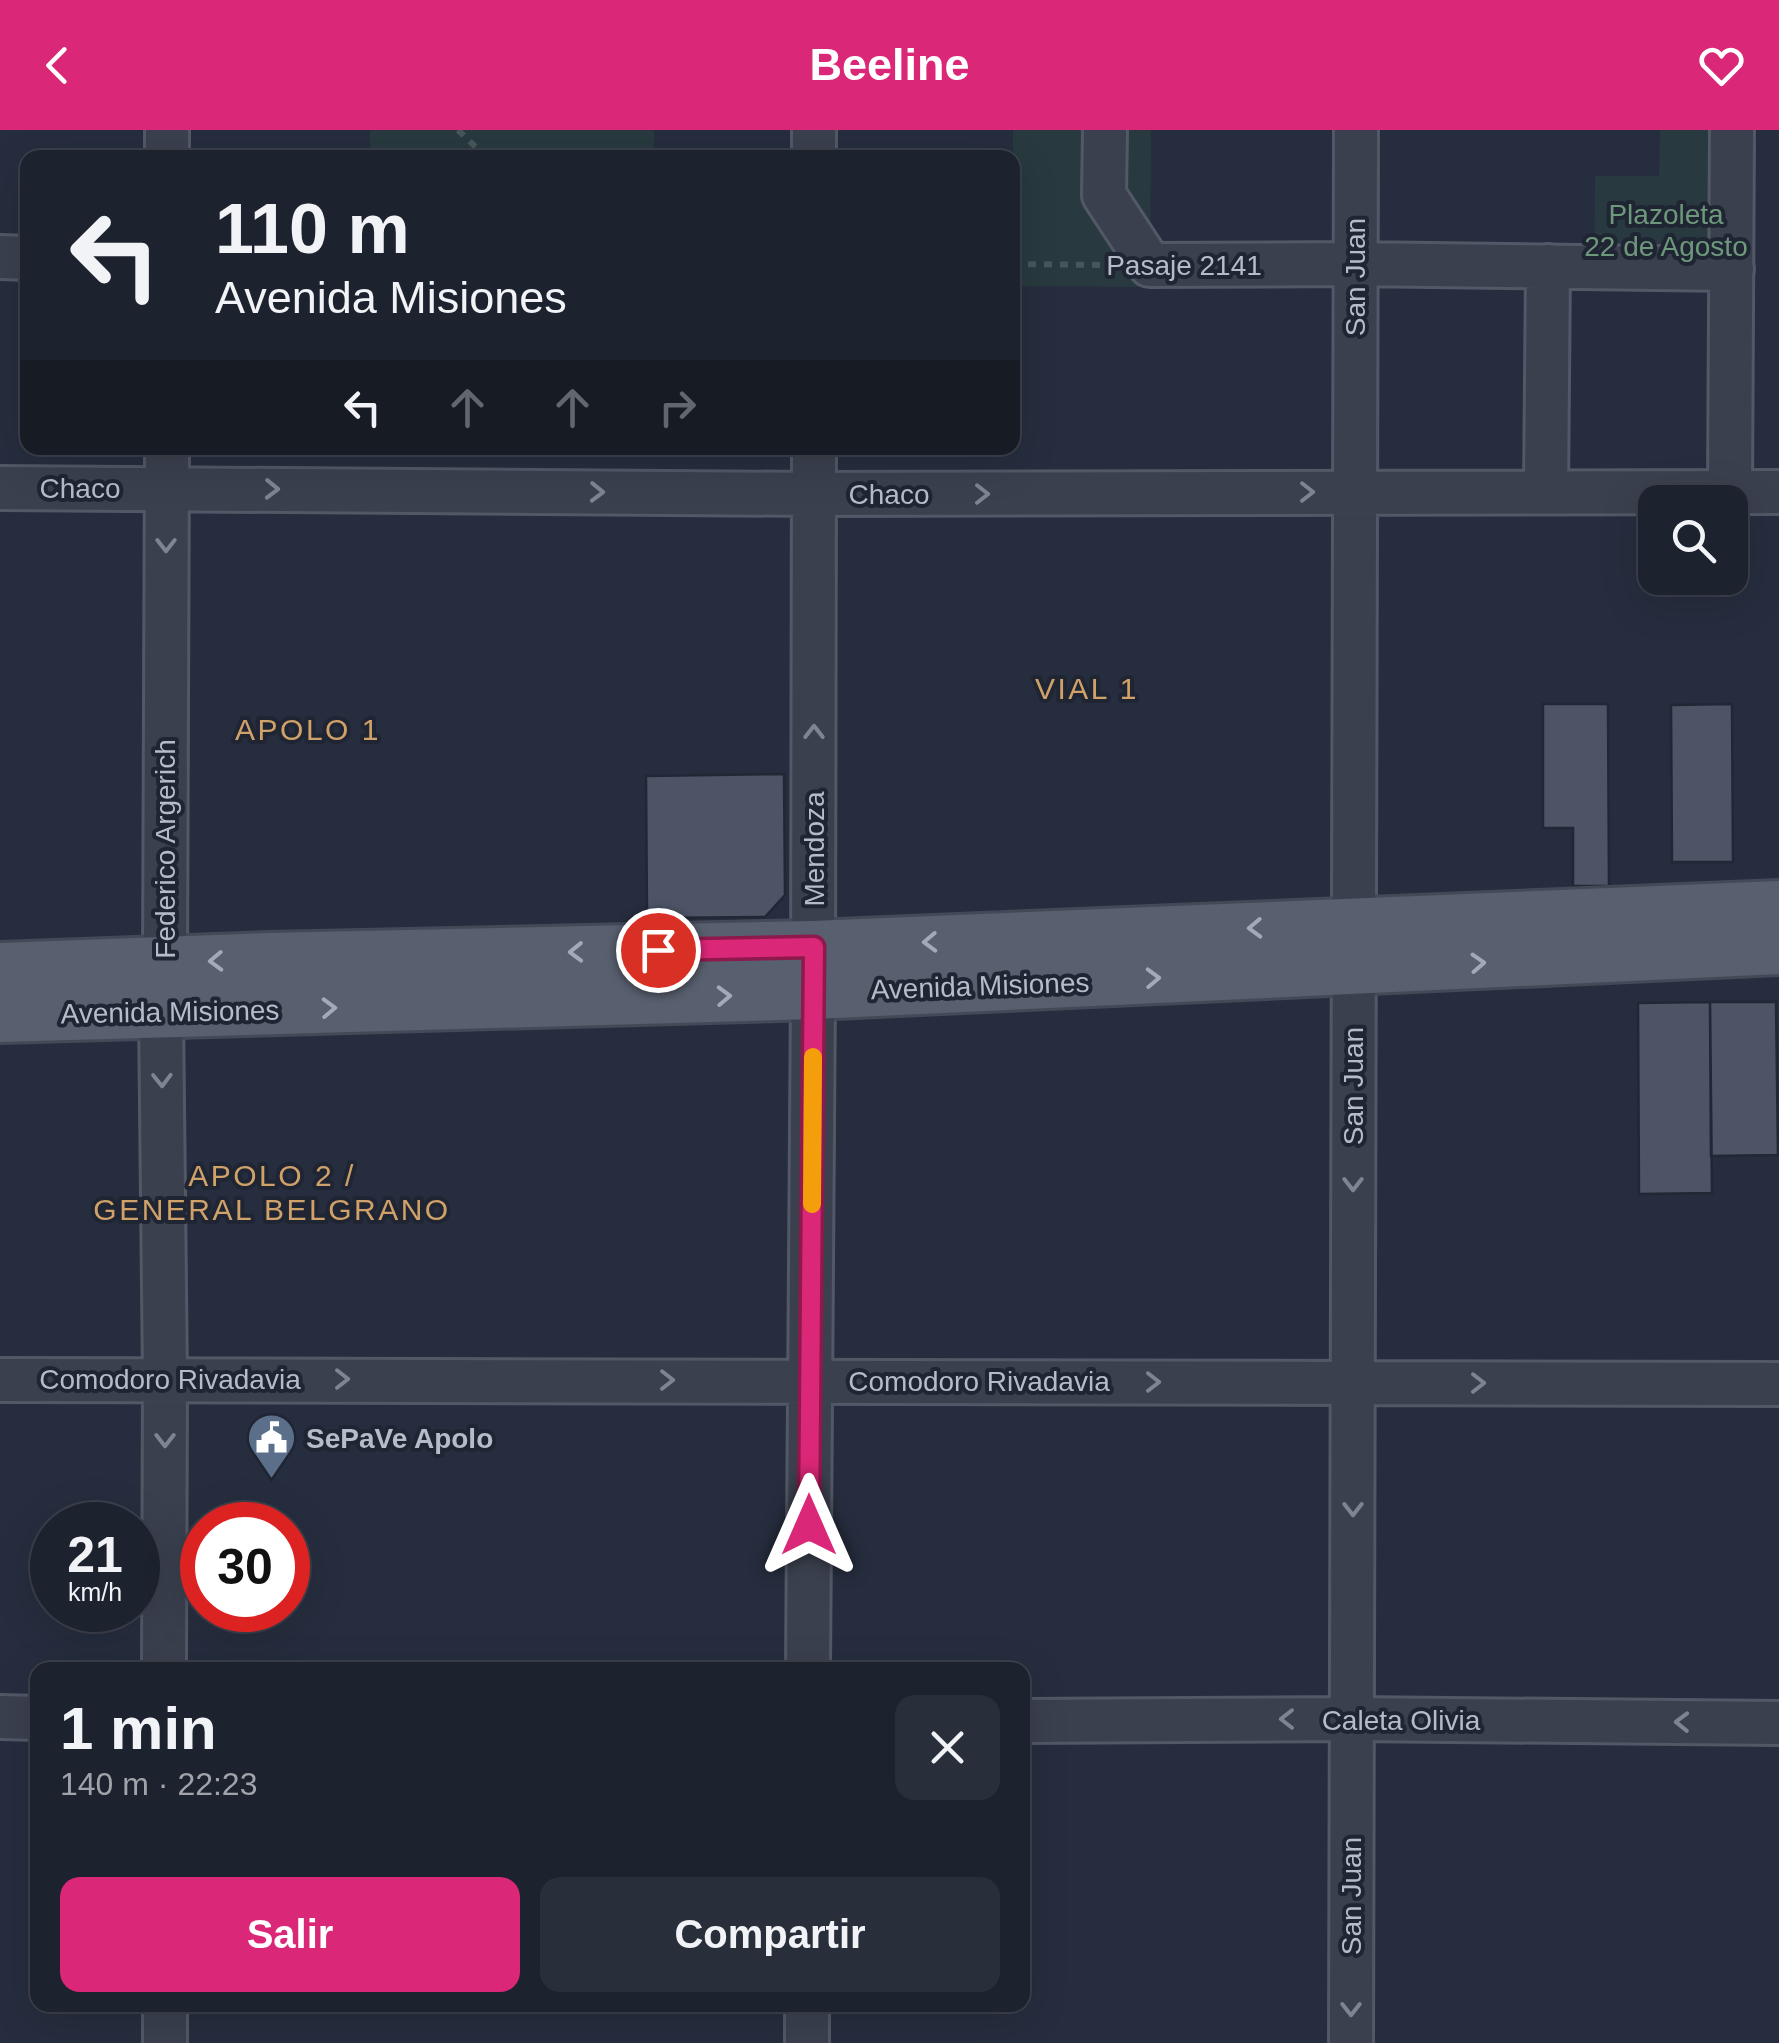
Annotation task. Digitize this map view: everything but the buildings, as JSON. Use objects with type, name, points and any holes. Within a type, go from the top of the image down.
[{"type":"main road","name":"Avenida Misiones","points":[[1352,947],[1779,908]]},
{"type":"main road","name":"Avenida Misiones","points":[[0,1016],[163,988],[813,970],[1352,947],[1779,948]]},
{"type":"main road","name":"Avenida Misiones","points":[[0,969],[163,988]]},
{"type":"street","points":[[1104,130],[1104,195],[1150,265]]},
{"type":"street","name":"San Juan","points":[[1351,2043],[1356,130]]},
{"type":"street","points":[[1730,485],[1732,130]]},
{"type":"street","name":"Pasaje 2141","points":[[1150,265],[1732,269]]},
{"type":"street","points":[[1546,492],[1548,266]]},
{"type":"street","name":"Mendoza","points":[[808,1662],[814,455]]},
{"type":"street","name":"Chaco","points":[[0,488],[167,468],[814,494],[1638,492]]},
{"type":"street","name":"Federico Argerich","points":[[164,1662],[167,468]]},
{"type":"street","name":"Chaco","points":[[1748,492],[1779,492]]},
{"type":"street","name":"Comodoro Rivadavia","points":[[0,1380],[1779,1384]]},
{"type":"street","points":[[0,1717],[30,1718]]},
{"type":"street","name":"Caleta Olivia","points":[[1030,1720],[1779,1723]]},
{"type":"street","points":[[165,2012],[165,2043]]},
{"type":"street","points":[[807,2012],[807,2043]]},
{"type":"path","points":[[458,130],[478,150]]},
{"type":"path","name":"Pasaje 2141","points":[[1020,264],[1150,265]]},
{"type":"green space","points":[[370,130],[654,130],[654,150],[370,150]]},
{"type":"green space","points":[[1013,130],[1151,130],[1150,287],[1020,286],[1020,150],[1013,150]]},
{"type":"green space","name":"Plazoleta 22 de Agosto","points":[[1660,130],[1721,130],[1720,285],[1594,283],[1595,176],[1659,176]]},
{"type":"slow traffic","points":[[812,1204],[813,1057]]},
{"type":"place","name":"SePaVe Apolo","points":[[271,1480]]},
{"type":"district","name":"VIAL 1","points":[[1087,688]]},
{"type":"district","name":"APOLO 1","points":[[308,729]]},
{"type":"district","name":"APOLO 2 / GENERAL BELGRANO","points":[[272,1192]]},
{"type":"route","points":[[658,950],[814,947],[809,1525]]}]
